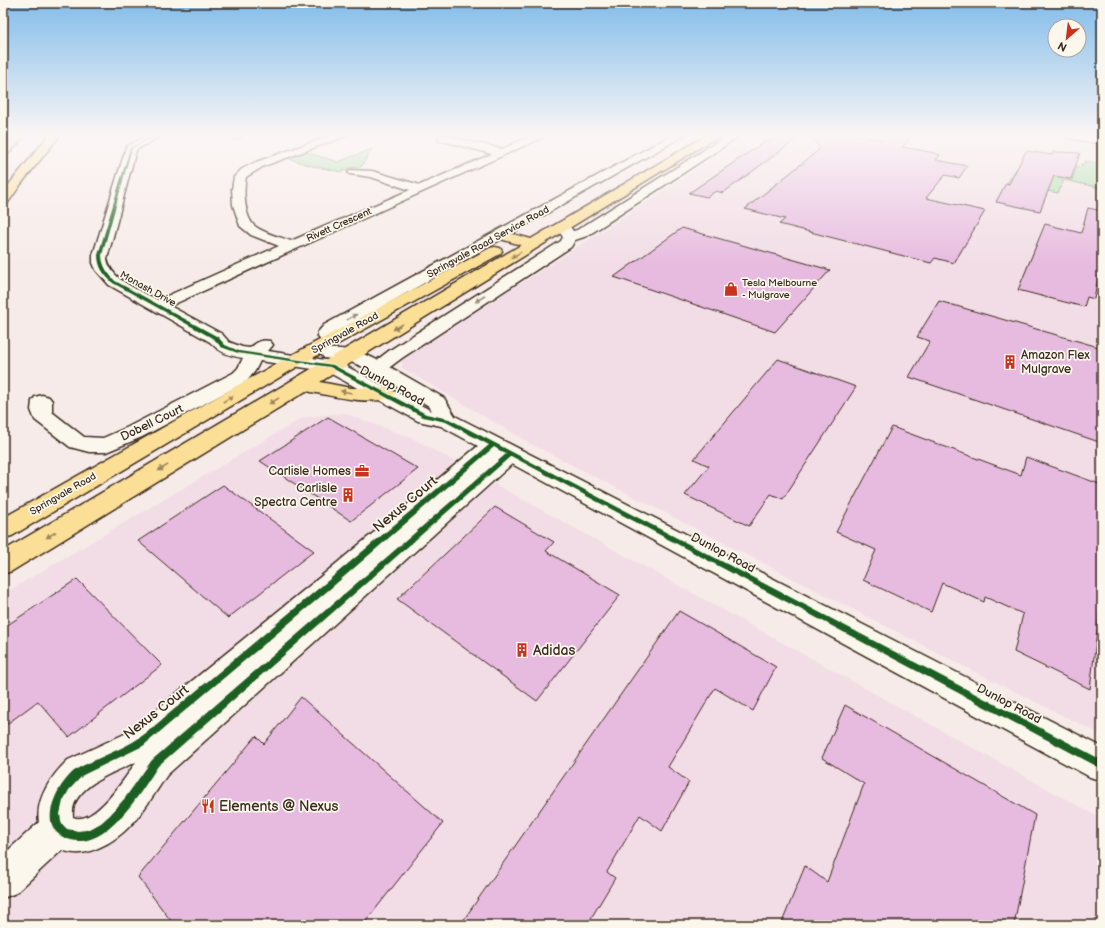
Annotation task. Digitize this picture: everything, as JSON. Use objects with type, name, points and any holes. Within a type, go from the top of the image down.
[{"type":"highway","points":[[3,201],[19,178]]},
{"type":"highway","name":"Springvale Road","points":[[3,529],[509,237],[618,178]]},
{"type":"highway","name":"Springvale Road","points":[[3,564],[534,245],[567,232],[587,213],[644,178]]},
{"type":"highway","points":[[3,216],[16,182]]},
{"type":"highway","points":[[509,237],[534,245]]},
{"type":"highway","points":[[302,384],[351,394],[385,394]]},
{"type":"street","name":"Monash Drive","points":[[122,178],[99,260],[106,275],[114,282],[216,338],[222,346],[231,350],[259,350],[340,361]]},
{"type":"street","points":[[239,178],[238,185],[241,216],[244,223],[250,230],[292,246]]},
{"type":"street","points":[[386,178],[420,189]]},
{"type":"street","name":"Rivett Crescent","points":[[157,306],[445,178]]},
{"type":"street","name":"Springvale Road Service Road","points":[[509,237],[612,178]]},
{"type":"street","name":"Springvale Road","points":[[378,368],[396,354],[452,317],[566,244],[567,232],[582,233],[668,178]]},
{"type":"street","name":"Springvale Road","points":[[587,213],[614,212]]},
{"type":"street","points":[[414,317],[452,317]]},
{"type":"street","name":"Dobell Court","points":[[42,401],[42,415],[76,442],[90,446],[106,444],[136,432],[240,377],[246,371],[259,350]]},
{"type":"street","name":"Dunlop Road","points":[[340,361],[360,359],[378,368],[437,402],[447,420]]},
{"type":"street","name":"Dunlop Road","points":[[340,361],[385,394],[425,416],[447,420],[1102,765]]},
{"type":"street","name":"Nexus Court","points":[[271,648],[140,743],[80,772],[62,792],[57,804],[56,815],[60,831],[68,835],[81,836],[95,832],[111,821],[155,764],[271,648],[502,449]]},
{"type":"street","points":[[3,880],[59,828]]},
{"type":"shaded area","points":[[682,178],[1102,178],[1102,735],[969,669],[531,444],[402,368],[402,360],[413,350],[550,265]]},
{"type":"shaded area","points":[[344,413],[412,438],[1102,819],[1102,925],[3,925],[3,594],[304,417]]},
{"type":"green space","points":[[1010,178],[1063,178],[1072,180],[1073,178],[1102,178],[1102,188],[1064,180],[1058,193],[1007,183]]},
{"type":"building","points":[[711,178],[743,178],[723,193],[716,191],[707,197],[689,193]]},
{"type":"building","points":[[783,178],[942,178],[926,198],[985,211],[954,263],[935,258],[931,263],[779,224],[785,219],[745,209]]},
{"type":"building","points":[[1012,178],[1053,178],[1040,211],[996,202],[1006,183],[1009,184]]},
{"type":"building","points":[[1088,208],[1102,211],[1102,258],[1094,299],[1087,297],[1084,307],[1018,290],[1045,224],[1081,233]]},
{"type":"building","name":"Tesla Melbourne - Mulgrave","points":[[682,228],[830,270],[775,332],[614,277]]},
{"type":"building","name":"Amazon Flex Mulgrave","points":[[939,301],[1102,348],[1102,443],[909,377],[930,341],[917,337]]},
{"type":"building","points":[[778,359],[856,387],[783,499],[771,494],[749,526],[685,495],[709,466],[694,459]]},
{"type":"building","name":"Carlisle Spectra Centre","points":[[328,417],[418,469],[351,521],[260,461]]},
{"type":"building","points":[[892,427],[1021,475],[1026,457],[1102,485],[1102,592],[1090,689],[1014,652],[1023,614],[985,597],[984,602],[942,583],[931,612],[863,580],[876,550],[836,532]]},
{"type":"building","points":[[223,485],[314,551],[228,618],[138,541]]},
{"type":"building","name":"Adidas","points":[[495,507],[554,542],[546,551],[620,595],[537,701],[397,599]]},
{"type":"building","points":[[77,579],[162,665],[69,737],[38,701],[3,727],[3,628]]},
{"type":"building","points":[[679,611],[776,667],[753,711],[715,688],[668,767],[689,782],[662,831],[640,815],[607,872],[615,878],[587,925],[460,925]]},
{"type":"building","points":[[301,697],[443,823],[363,925],[174,925],[138,877],[256,736],[264,744]]},
{"type":"building","points":[[845,705],[1035,815],[1014,925],[781,925],[805,866],[827,882],[864,784],[822,758]]},
{"type":"cycle path","points":[[122,178],[100,255],[102,267],[114,282],[216,338],[223,346],[238,352],[331,366],[425,416],[447,420],[1102,765]]},
{"type":"cycle path","points":[[494,444],[328,586],[140,743],[80,772],[66,786],[57,804],[55,814],[56,822],[59,828],[64,833],[78,836],[95,832],[105,826],[129,801],[155,763],[511,453]]},
{"type":"place","name":"Tesla Melbourne - Mulgrave","points":[[731,289]]},
{"type":"place","name":"Amazon Flex Mulgrave","points":[[1010,362]]},
{"type":"place","name":"Carlisle Homes","points":[[362,471]]},
{"type":"place","name":"Carlisle Spectra Centre","points":[[348,495]]},
{"type":"place","name":"Adidas","points":[[522,650]]},
{"type":"place","name":"Elements @ Nexus","points":[[208,806]]}]
